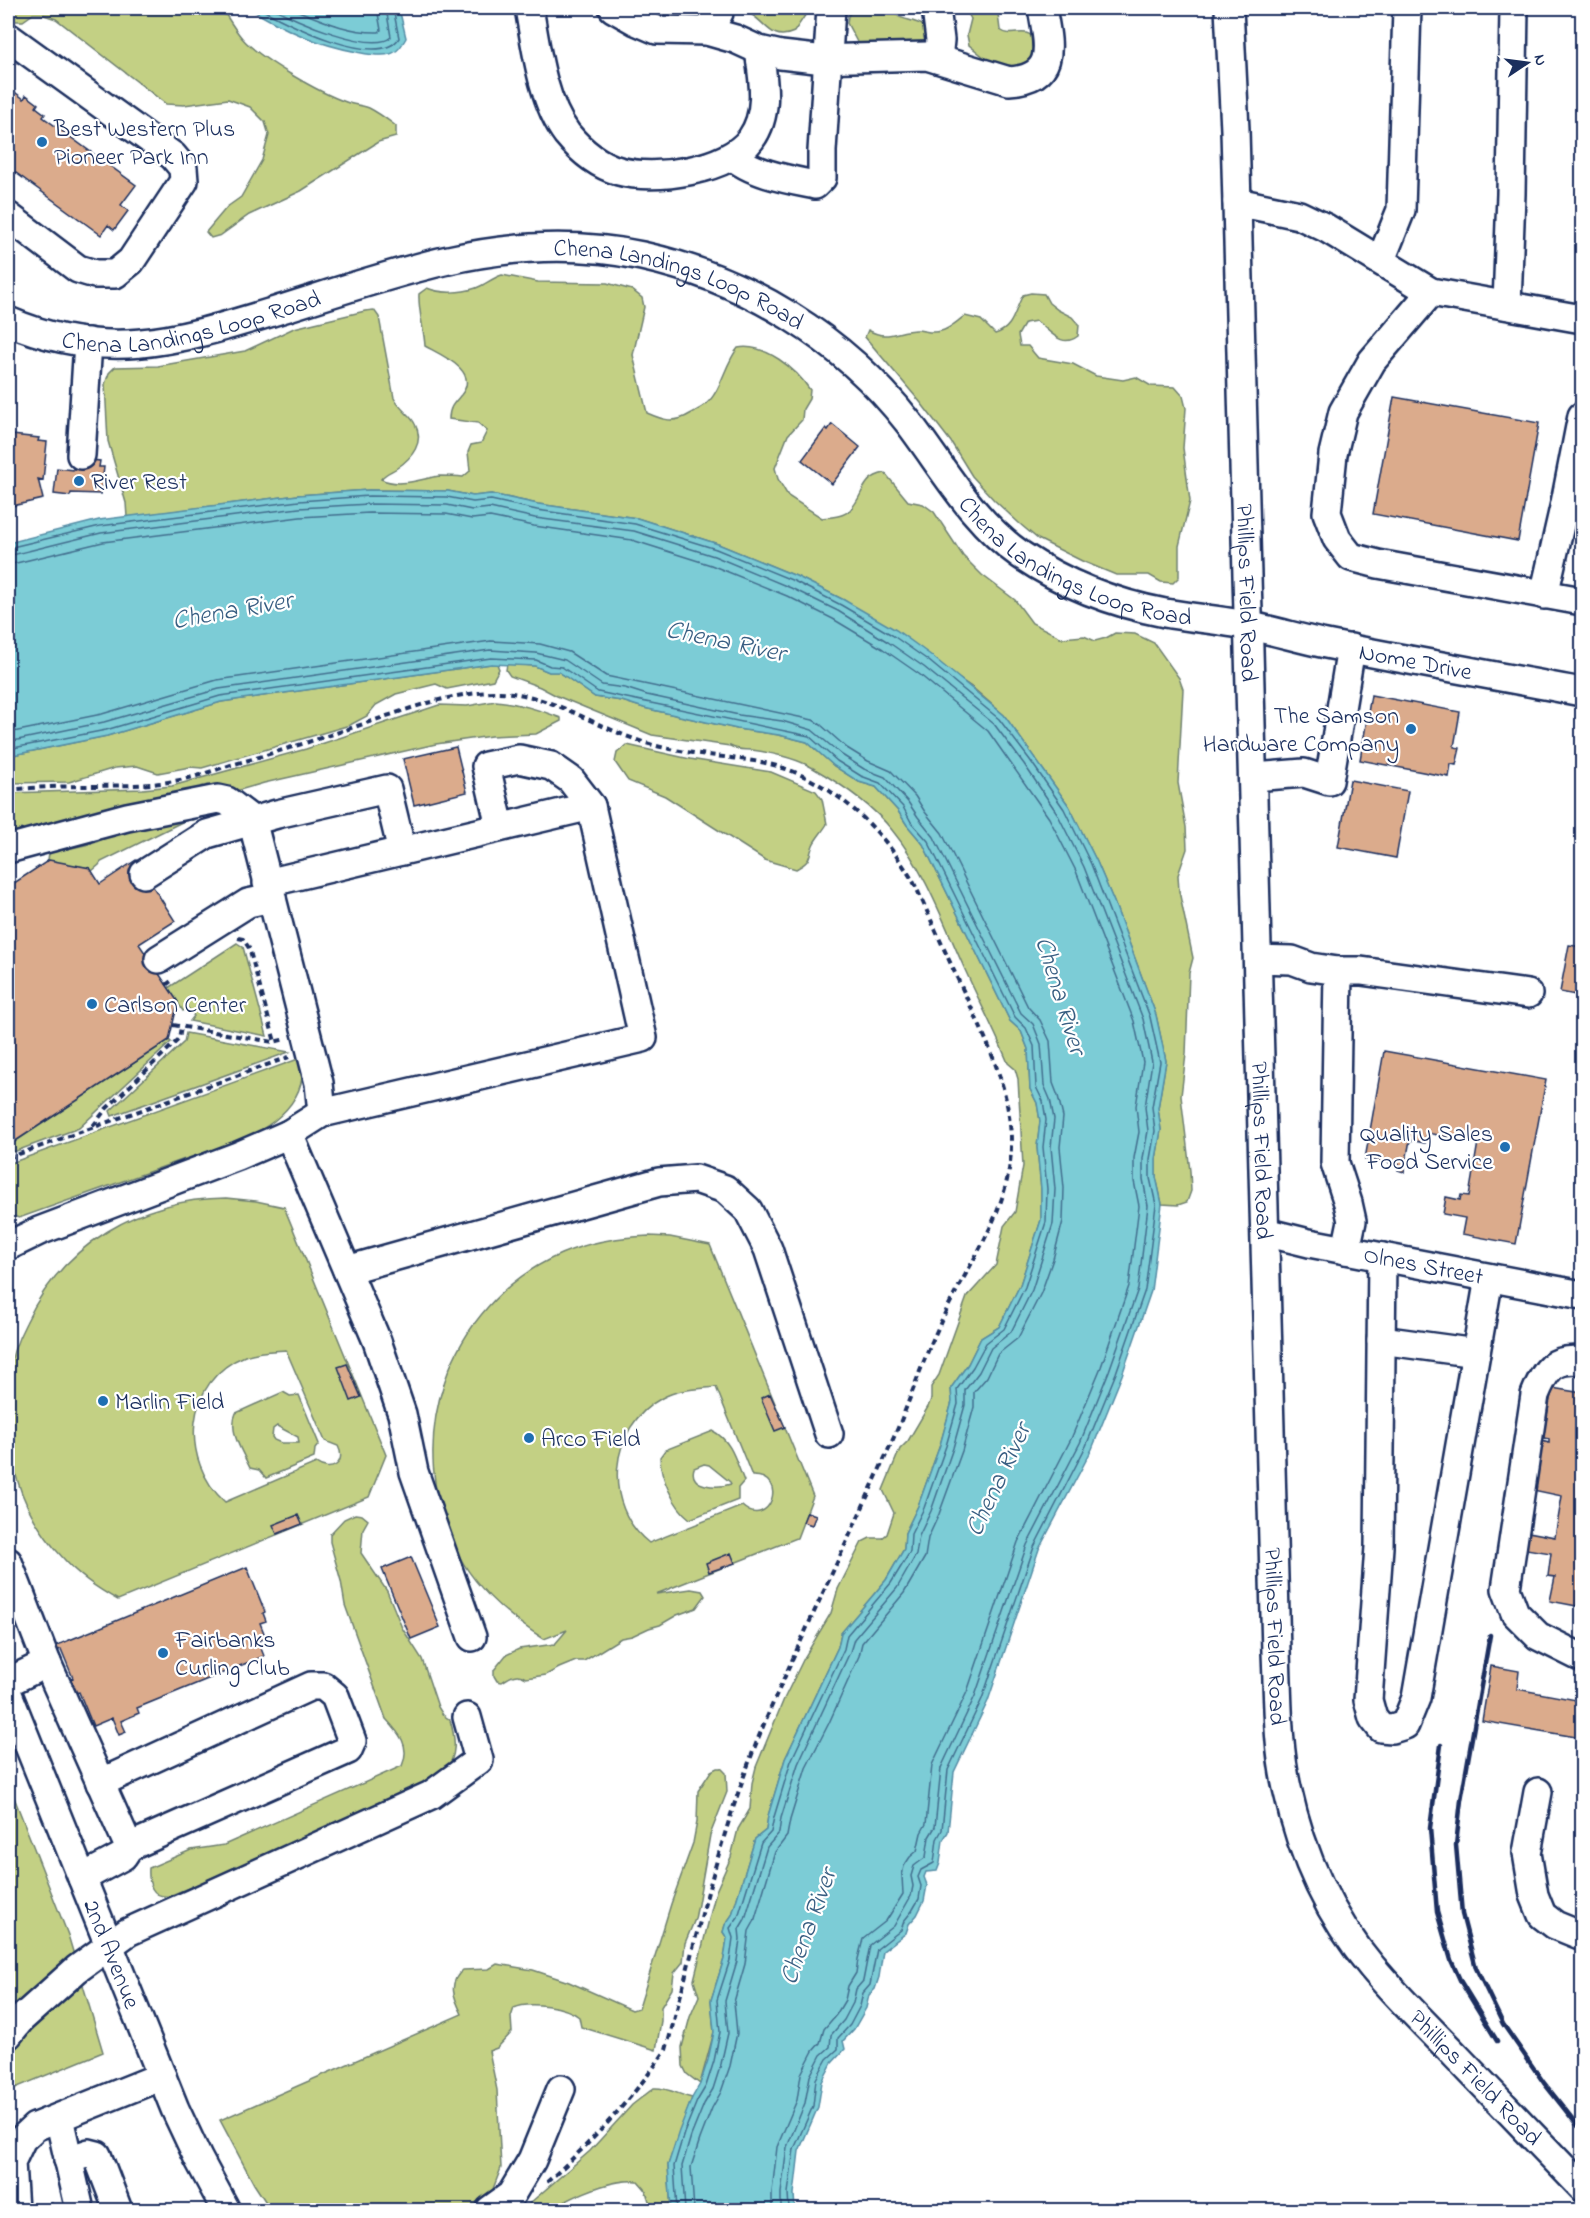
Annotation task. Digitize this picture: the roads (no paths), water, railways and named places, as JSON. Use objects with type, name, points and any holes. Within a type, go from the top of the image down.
[{"type":"street","points":[[529,8],[541,72],[553,106],[566,132],[599,163],[620,171],[643,175],[668,174],[709,165],[734,156],[752,139],[762,117],[765,87],[747,45]]},
{"type":"street","points":[[613,8],[657,30],[715,17],[747,45],[781,56],[829,59],[927,56],[1009,81],[1023,80],[1042,69],[1046,61],[1048,49],[1042,8]]},
{"type":"street","points":[[734,156],[742,165],[815,185],[822,178],[831,8]]},
{"type":"street","points":[[936,8],[940,40],[938,59]]},
{"type":"street","name":"Phillips Field Road","points":[[1229,8],[1238,202],[1279,1737],[1286,1786],[1302,1845],[1326,1899],[1371,1966],[1581,2183]]},
{"type":"street","points":[[1381,260],[1401,210],[1407,8]]},
{"type":"street","points":[[1507,305],[1514,8]]},
{"type":"street","points":[[8,37],[173,156],[183,168],[184,181],[131,261],[115,274],[95,274],[78,269],[8,216]]},
{"type":"street","points":[[1238,202],[1299,215],[1381,260],[1431,292],[1582,319]]},
{"type":"street","name":"Chena Landings Loop Road","points":[[8,321],[60,338],[88,342],[138,344],[187,337],[409,270],[464,256],[514,249],[573,248],[635,255],[662,261],[715,278],[767,303],[812,330],[837,350],[887,397],[970,508],[989,529],[1018,553],[1072,584],[1126,604],[1250,626]]},
{"type":"street","points":[[1431,292],[1372,361],[1343,412],[1333,454],[1327,513],[1336,539],[1352,557],[1582,601]]},
{"type":"street","points":[[81,455],[88,342]]},
{"type":"street","points":[[1544,595],[1582,416]]},
{"type":"street","name":"Nome Drive","points":[[1250,626],[1351,648],[1582,692]]},
{"type":"street","points":[[1254,777],[1304,773],[1329,781],[1351,648]]},
{"type":"street","points":[[8,1246],[39,1231],[238,1156],[289,1134],[322,1113],[643,1038],[591,806],[572,780],[551,766],[519,759],[486,766],[500,827]]},
{"type":"street","points":[[144,874],[207,834],[252,820],[387,789],[402,851]]},
{"type":"street","points":[[8,849],[127,817],[218,799],[227,801],[252,820],[319,1083],[322,1113]]},
{"type":"street","points":[[163,972],[248,903],[269,890],[402,851],[591,806]]},
{"type":"street","points":[[1258,958],[1292,960],[1311,967],[1338,971],[1361,971],[1528,994]]},
{"type":"street","points":[[1338,971],[1335,1163],[1352,1221],[1346,1250]]},
{"type":"street","points":[[289,1134],[377,1341],[402,1414],[414,1472],[472,1637]]},
{"type":"street","points":[[347,1270],[659,1182],[696,1179],[725,1189],[748,1210],[768,1249],[829,1434]]},
{"type":"street","name":"Olnes Street","points":[[1265,1232],[1346,1250],[1582,1295]]},
{"type":"street","points":[[1382,1257],[1379,1547],[1368,1700],[1373,1718],[1381,1728],[1392,1729],[1405,1725],[1416,1698],[1489,1278]]},
{"type":"street","points":[[1381,1340],[1476,1353]]},
{"type":"street","points":[[1582,1361],[1572,1359],[1554,1364],[1542,1377],[1535,1395],[1506,1589],[1515,1613],[1538,1636],[1582,1659]]},
{"type":"street","points":[[8,1563],[47,1663],[129,1847]]},
{"type":"street","points":[[8,1682],[47,1663]]},
{"type":"street","points":[[82,1878],[123,1856],[129,1847],[348,1750],[352,1741],[335,1696],[323,1686],[311,1686],[100,1783]]},
{"type":"street","name":"2nd Avenue","points":[[8,1694],[162,2076],[198,2158],[226,2211]]},
{"type":"street","points":[[8,2035],[21,2019],[77,1969],[143,1925],[431,1795],[479,1760],[467,1717]]},
{"type":"street","points":[[1538,1792],[1527,1853],[1534,1895],[1542,1915],[1556,1925],[1582,1936]]},
{"type":"street","points":[[14,2211],[10,2162],[22,2139],[35,2127],[162,2076]]},
{"type":"street","points":[[490,2211],[511,2195],[532,2160],[561,2089]]},
{"type":"street","points":[[59,2118],[80,2211]]},
{"type":"street","points":[[68,2160],[89,2153],[98,2156],[118,2211]]},
{"type":"water","points":[[249,8],[399,8],[406,38],[400,48],[393,53],[365,54],[328,45],[301,35]]},
{"type":"water","name":"Chena River","points":[[369,490],[448,491],[473,496],[491,494],[538,504],[637,518],[718,544],[796,576],[896,630],[932,656],[1004,715],[1069,806],[1114,902],[1156,1015],[1166,1061],[1158,1108],[1161,1130],[1156,1159],[1156,1177],[1162,1204],[1151,1291],[1122,1375],[1092,1449],[1039,1549],[988,1701],[954,1772],[948,1832],[943,1840],[937,1871],[926,1872],[924,1877],[927,1885],[924,1901],[906,1933],[883,1951],[875,1989],[869,1995],[866,2008],[854,2029],[843,2041],[845,2049],[832,2063],[822,2082],[818,2107],[799,2151],[794,2194],[795,2210],[671,2210],[668,2165],[679,2131],[708,2060],[714,2032],[711,2000],[724,1959],[727,1938],[723,1932],[725,1925],[732,1915],[755,1839],[766,1830],[785,1759],[838,1647],[841,1633],[886,1580],[904,1549],[905,1533],[918,1506],[940,1445],[952,1402],[951,1388],[968,1364],[981,1338],[999,1327],[1020,1285],[1041,1220],[1037,1147],[1040,1121],[1037,1103],[1030,1089],[1028,1049],[1021,1031],[1010,1021],[923,844],[876,787],[859,782],[834,766],[807,742],[737,729],[622,701],[595,697],[559,672],[549,672],[535,666],[491,664],[221,702],[107,736],[8,756],[8,543],[99,520],[298,495]]},
{"type":"railway","points":[[1490,1635],[1461,1800],[1456,1845],[1462,1914],[1476,1968],[1503,2024],[1544,2083],[1578,2126]]},
{"type":"railway","points":[[1441,1745],[1430,1828],[1437,1912],[1451,1960],[1461,1982],[1497,2041]]},
{"type":"place","name":"Best Western Plus Pioneer Park Inn","points":[[42,142]]},
{"type":"place","name":"River Rest","points":[[79,481]]},
{"type":"place","name":"The Samson Hardware Company","points":[[1411,729]]},
{"type":"place","name":"Carlson Center","points":[[92,1004]]},
{"type":"place","name":"Quality Sales Food Service","points":[[1505,1147]]},
{"type":"place","name":"Marlin Field","points":[[103,1401]]},
{"type":"place","name":"Arco Field","points":[[529,1438]]},
{"type":"place","name":"Fairbanks Curling Club","points":[[163,1653]]}]
